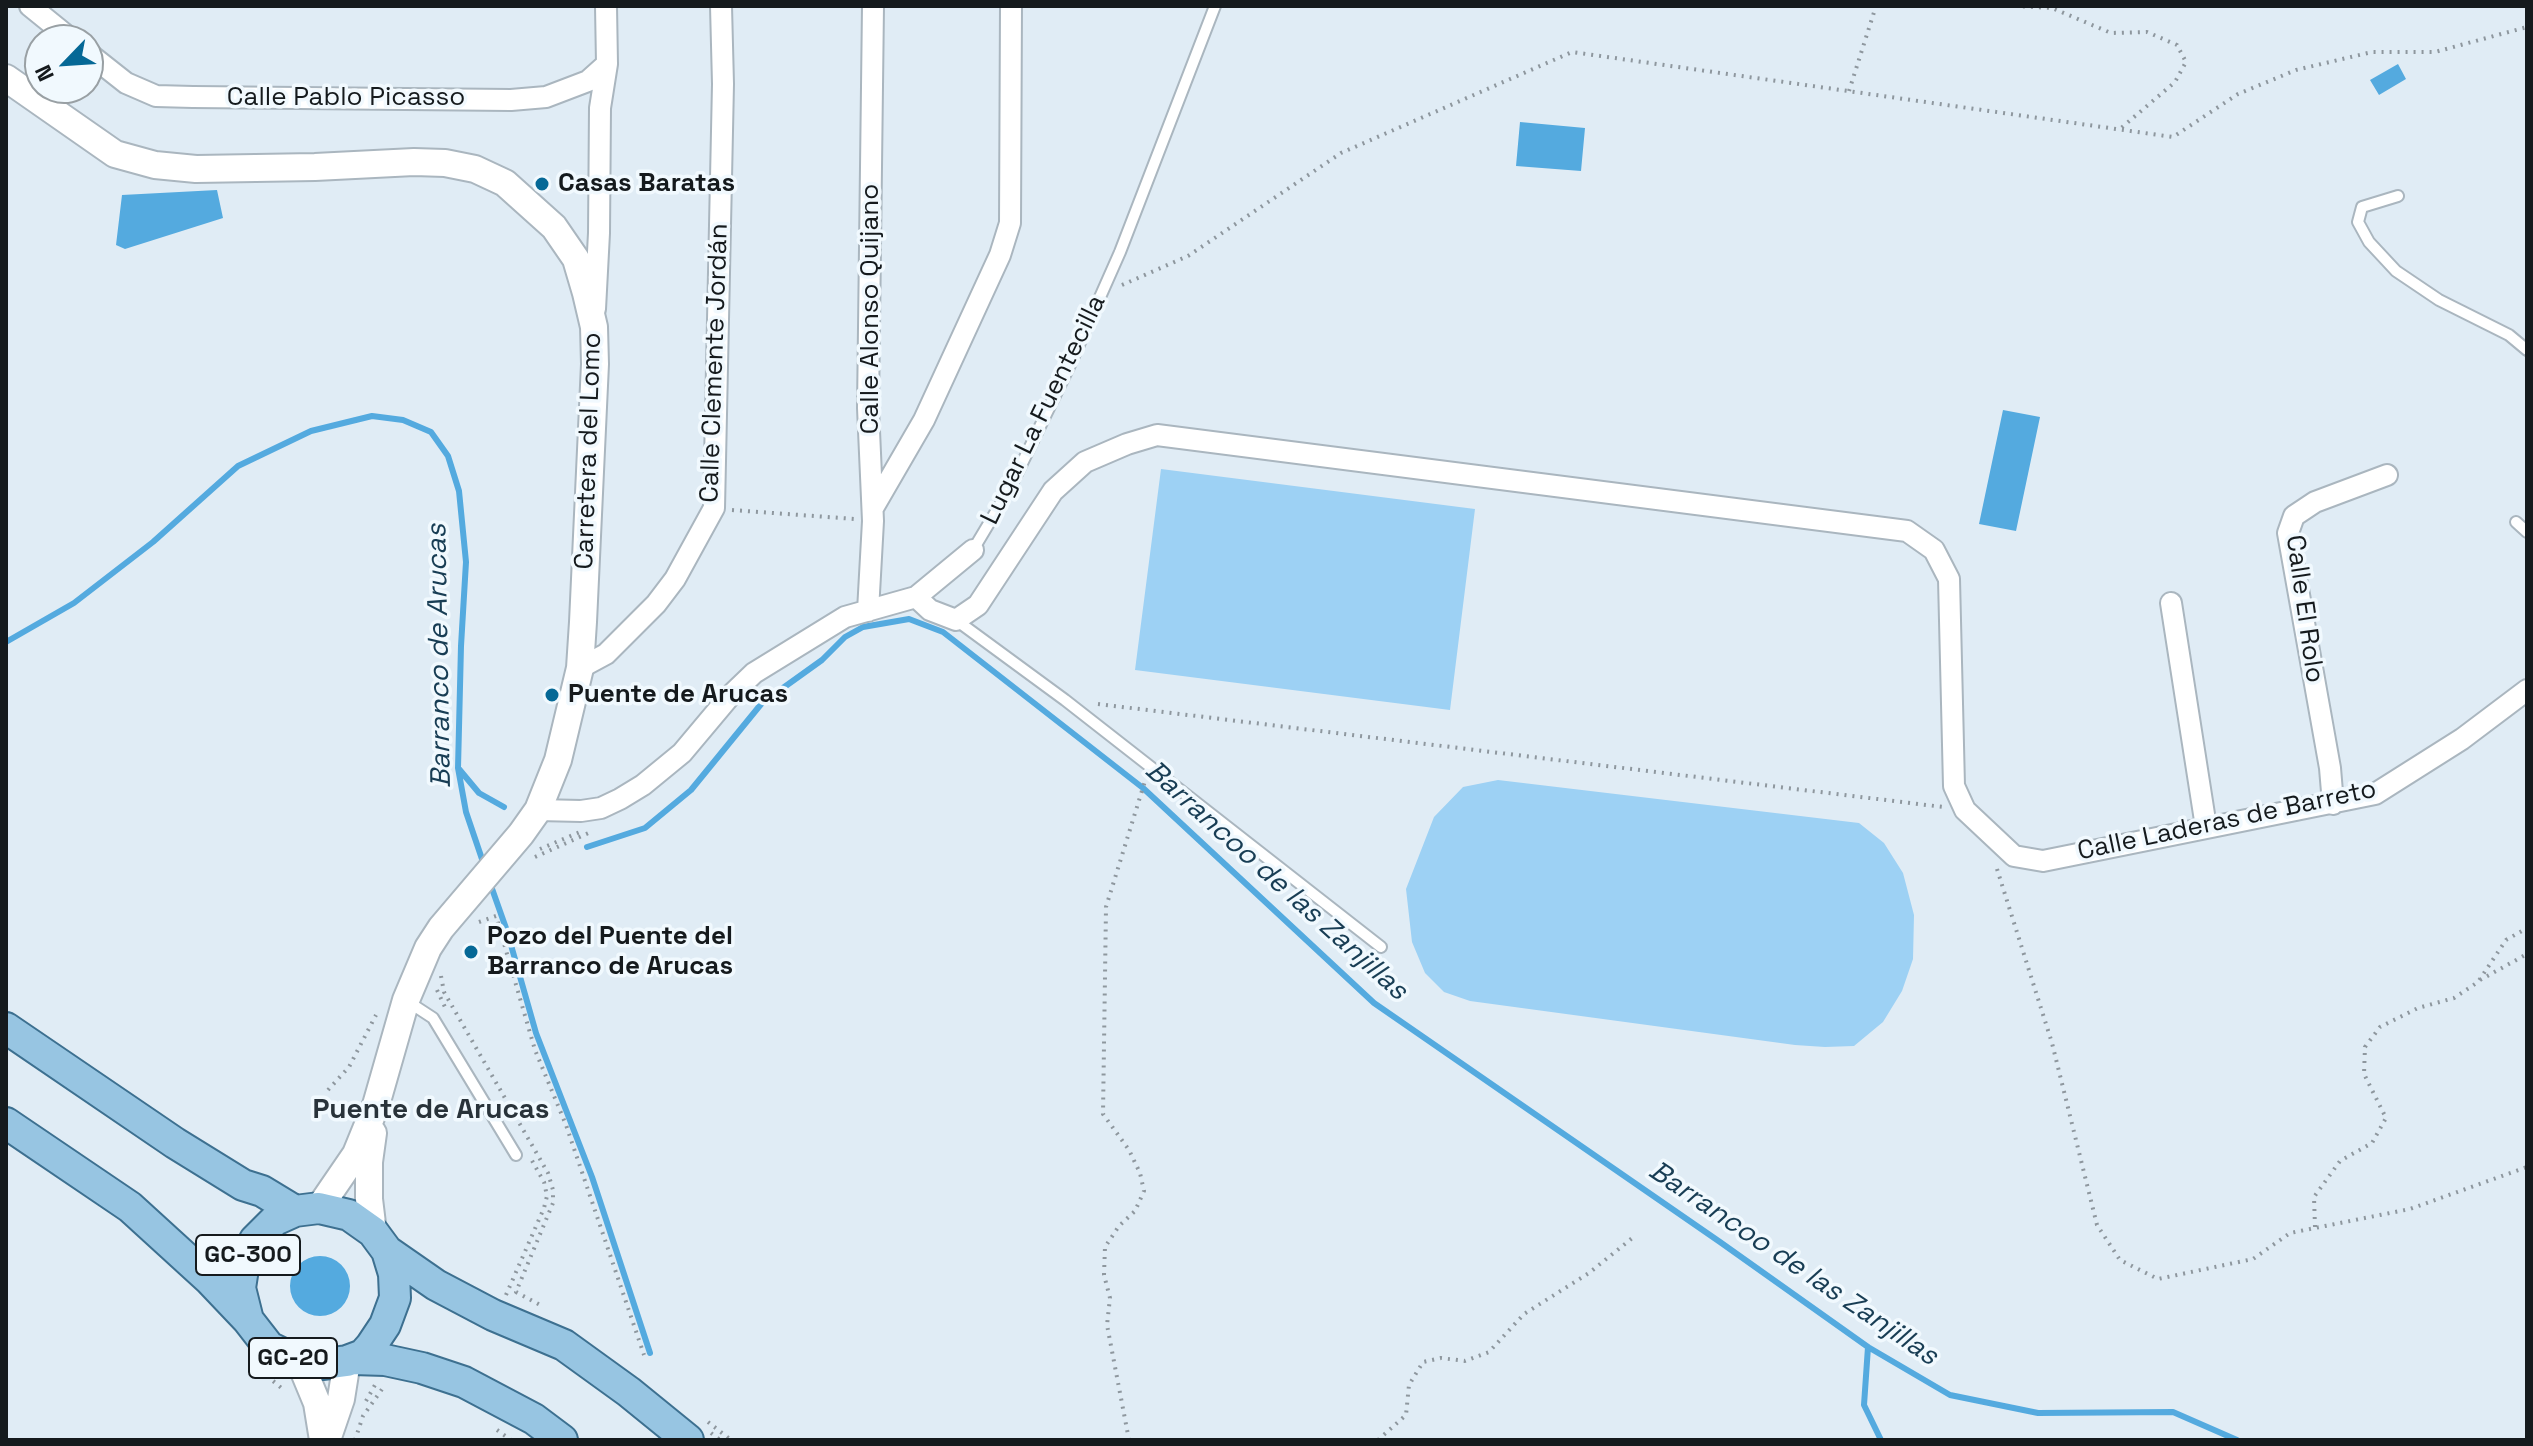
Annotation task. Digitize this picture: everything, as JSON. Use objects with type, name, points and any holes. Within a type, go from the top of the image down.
[{"type":"main road","name":"Carretera del Lomo","points":[[6,78],[115,154],[155,165],[196,169],[414,162],[445,163],[475,169],[505,183],[554,227],[576,259],[594,327],[595,364],[580,668],[558,760],[526,845]]},
{"type":"main road","name":"GC-300","points":[[248,1320],[240,1288],[244,1262],[255,1240],[275,1220],[307,1210],[356,1154],[376,1105],[406,1000],[428,948],[441,928],[526,845]]},
{"type":"main road","points":[[6,1028],[175,1143],[243,1185],[307,1210],[349,1215],[436,1285],[493,1315],[564,1345],[629,1392],[698,1431]]},
{"type":"main road","name":"GC-300","points":[[350,1360],[363,1355],[371,1346],[385,1325],[395,1298],[394,1274],[380,1242],[369,1199],[369,1162],[376,1105]]},
{"type":"main road","points":[[6,1123],[130,1207],[187,1257],[248,1320]]},
{"type":"main road","name":"GC-20","points":[[248,1320],[269,1347],[300,1362],[324,1364],[350,1360]]},
{"type":"main road","points":[[325,1440],[341,1399],[350,1360],[385,1360],[464,1382],[534,1419],[562,1440]]},
{"type":"main road","points":[[300,1362],[317,1403],[325,1440]]},
{"type":"street","points":[[30,6],[52,24]]},
{"type":"street","points":[[594,327],[599,233],[600,108],[607,64],[606,6]]},
{"type":"street","name":"Calle Clemente Jordán","points":[[580,668],[606,654],[656,604],[675,579],[714,508],[723,100],[721,6]]},
{"type":"street","name":"Calle Alonso Quijano","points":[[868,611],[873,514],[868,408],[873,6]]},
{"type":"street","points":[[873,514],[924,420],[1000,255],[1010,223],[1011,6]]},
{"type":"street","name":"Calle Pablo Picasso","points":[[104,66],[126,83],[156,96],[511,100],[546,97],[588,81],[607,64]]},
{"type":"street","points":[[916,597],[930,610],[956,620],[978,605],[1053,491],[1085,462],[1157,435],[1907,531],[1934,550],[1949,579],[1954,786],[1965,810]]},
{"type":"street","name":"Calle El Rolo","points":[[2333,804],[2330,768],[2288,533],[2294,516],[2315,502],[2387,475]]},
{"type":"street","name":"Lugar La Fuentecilla","points":[[538,810],[581,811],[601,808],[620,799],[643,785],[682,753],[729,697],[754,673],[845,617],[916,597],[973,550]]},
{"type":"street","points":[[2171,603],[2206,827]]},
{"type":"street","name":"Calle Laderas de Barreto","points":[[1965,810],[2014,856],[2043,861],[2333,804],[2375,794],[2462,739],[2527,690]]},
{"type":"lane","name":"Lugar La Fuentecilla","points":[[973,550],[1010,488],[1102,294],[1215,6]]},
{"type":"lane","points":[[2398,196],[2362,207],[2358,222],[2369,242],[2396,271],[2439,300],[2509,335],[2527,350]]},
{"type":"lane","points":[[2516,522],[2527,532]]},
{"type":"lane","points":[[956,620],[1065,700],[1381,947]]},
{"type":"lane","points":[[406,1000],[433,1018],[516,1155]]},
{"type":"path","points":[[1849,91],[1876,6]]},
{"type":"path","points":[[2015,6],[2052,8],[2111,33],[2147,32],[2177,45],[2186,62],[2175,82],[2120,129]]},
{"type":"path","points":[[1102,294],[1188,256],[1341,153],[1572,52],[2173,137],[2238,94],[2296,70],[2372,52],[2435,52],[2527,27]]},
{"type":"path","points":[[714,508],[873,514]]},
{"type":"path","points":[[1065,700],[1965,810]]},
{"type":"path","points":[[1129,1440],[1107,1325],[1110,1298],[1104,1275],[1105,1247],[1119,1226],[1135,1211],[1144,1191],[1140,1173],[1129,1150],[1103,1114],[1106,907],[1151,768]]},
{"type":"path","points":[[526,845],[535,851],[599,825]]},
{"type":"path","points":[[1985,828],[2052,1043],[2097,1225],[2120,1260],[2158,1279],[2253,1259],[2290,1233],[2410,1209],[2527,1167]]},
{"type":"path","points":[[527,867],[537,855],[594,831]]},
{"type":"path","points":[[472,931],[488,912]]},
{"type":"path","points":[[479,922],[496,916],[535,1050],[566,1125],[644,1355]]},
{"type":"path","points":[[2478,982],[2506,940],[2527,928]]},
{"type":"path","points":[[2315,1227],[2314,1197],[2340,1161],[2372,1143],[2386,1118],[2364,1074],[2365,1047],[2380,1027],[2418,1008],[2454,998],[2527,954]]},
{"type":"path","points":[[445,968],[441,976],[444,992],[548,1173],[553,1203],[516,1292],[555,1313]]},
{"type":"path","points":[[435,976],[437,993],[485,1078]]},
{"type":"path","points":[[494,1291],[507,1295],[544,1208],[547,1196],[544,1182],[529,1154]]},
{"type":"path","points":[[1378,1440],[1406,1415],[1409,1385],[1423,1362],[1441,1358],[1465,1361],[1489,1352],[1524,1314],[1589,1273],[1636,1235]]},
{"type":"path","points":[[355,1440],[363,1416],[382,1387],[390,1383]]},
{"type":"path","points":[[698,1431],[731,1440]]},
{"type":"shaded area","points":[[2398,64],[2406,79],[2379,95],[2370,80]]},
{"type":"shaded area","points":[[1520,122],[1585,128],[1581,171],[1516,166]]},
{"type":"shaded area","points":[[217,190],[223,218],[125,249],[116,245],[122,195]]},
{"type":"shaded area","points":[[2003,410],[2040,417],[2016,531],[1979,524]]},
{"type":"shaded area","points":[[1161,469],[1475,509],[1450,710],[1135,670]]},
{"type":"shaded area","points":[[1498,780],[1859,823],[1884,843],[1903,873],[1914,915],[1913,959],[1902,991],[1883,1022],[1854,1046],[1825,1047],[1470,1001],[1444,992],[1425,973],[1412,942],[1406,889],[1434,817],[1463,787]]},
{"type":"shaded area","points":[[320,1256],[332,1258],[341,1265],[348,1274],[348,1298],[341,1307],[332,1314],[320,1316],[308,1314],[299,1307],[292,1298],[290,1286],[292,1274],[299,1265],[308,1258]]},
{"type":"waterway","name":"Barranco de Arucas","points":[[6,642],[74,603],[153,542],[238,466],[311,431],[372,416],[403,420],[431,432],[448,456],[459,491],[466,562],[458,768],[466,812],[484,865]]},
{"type":"waterway","name":"Barrancoo de las Zanjillas","points":[[587,847],[645,828],[691,790],[762,703],[822,660],[845,637],[863,627],[909,619],[943,632],[1143,788],[1374,1003],[1868,1347],[1950,1395],[2038,1413],[2173,1412],[2237,1440]]},
{"type":"waterway","name":"Barrancoo de las Zanjillas","points":[[459,769],[479,793],[504,807]]},
{"type":"waterway","name":"Barranco de Arucas","points":[[490,883],[536,1033],[592,1177],[650,1353]]},
{"type":"waterway","points":[[1868,1347],[1864,1405],[1881,1440]]},
{"type":"place","name":"Casas Baratas","points":[[542,184]]},
{"type":"place","name":"Puente de Arucas","points":[[552,695]]},
{"type":"place","name":"Pozo del Puente del Barranco de Arucas","points":[[471,952]]},
{"type":"district","name":"Puente de Arucas","points":[[431,1110]]}]
